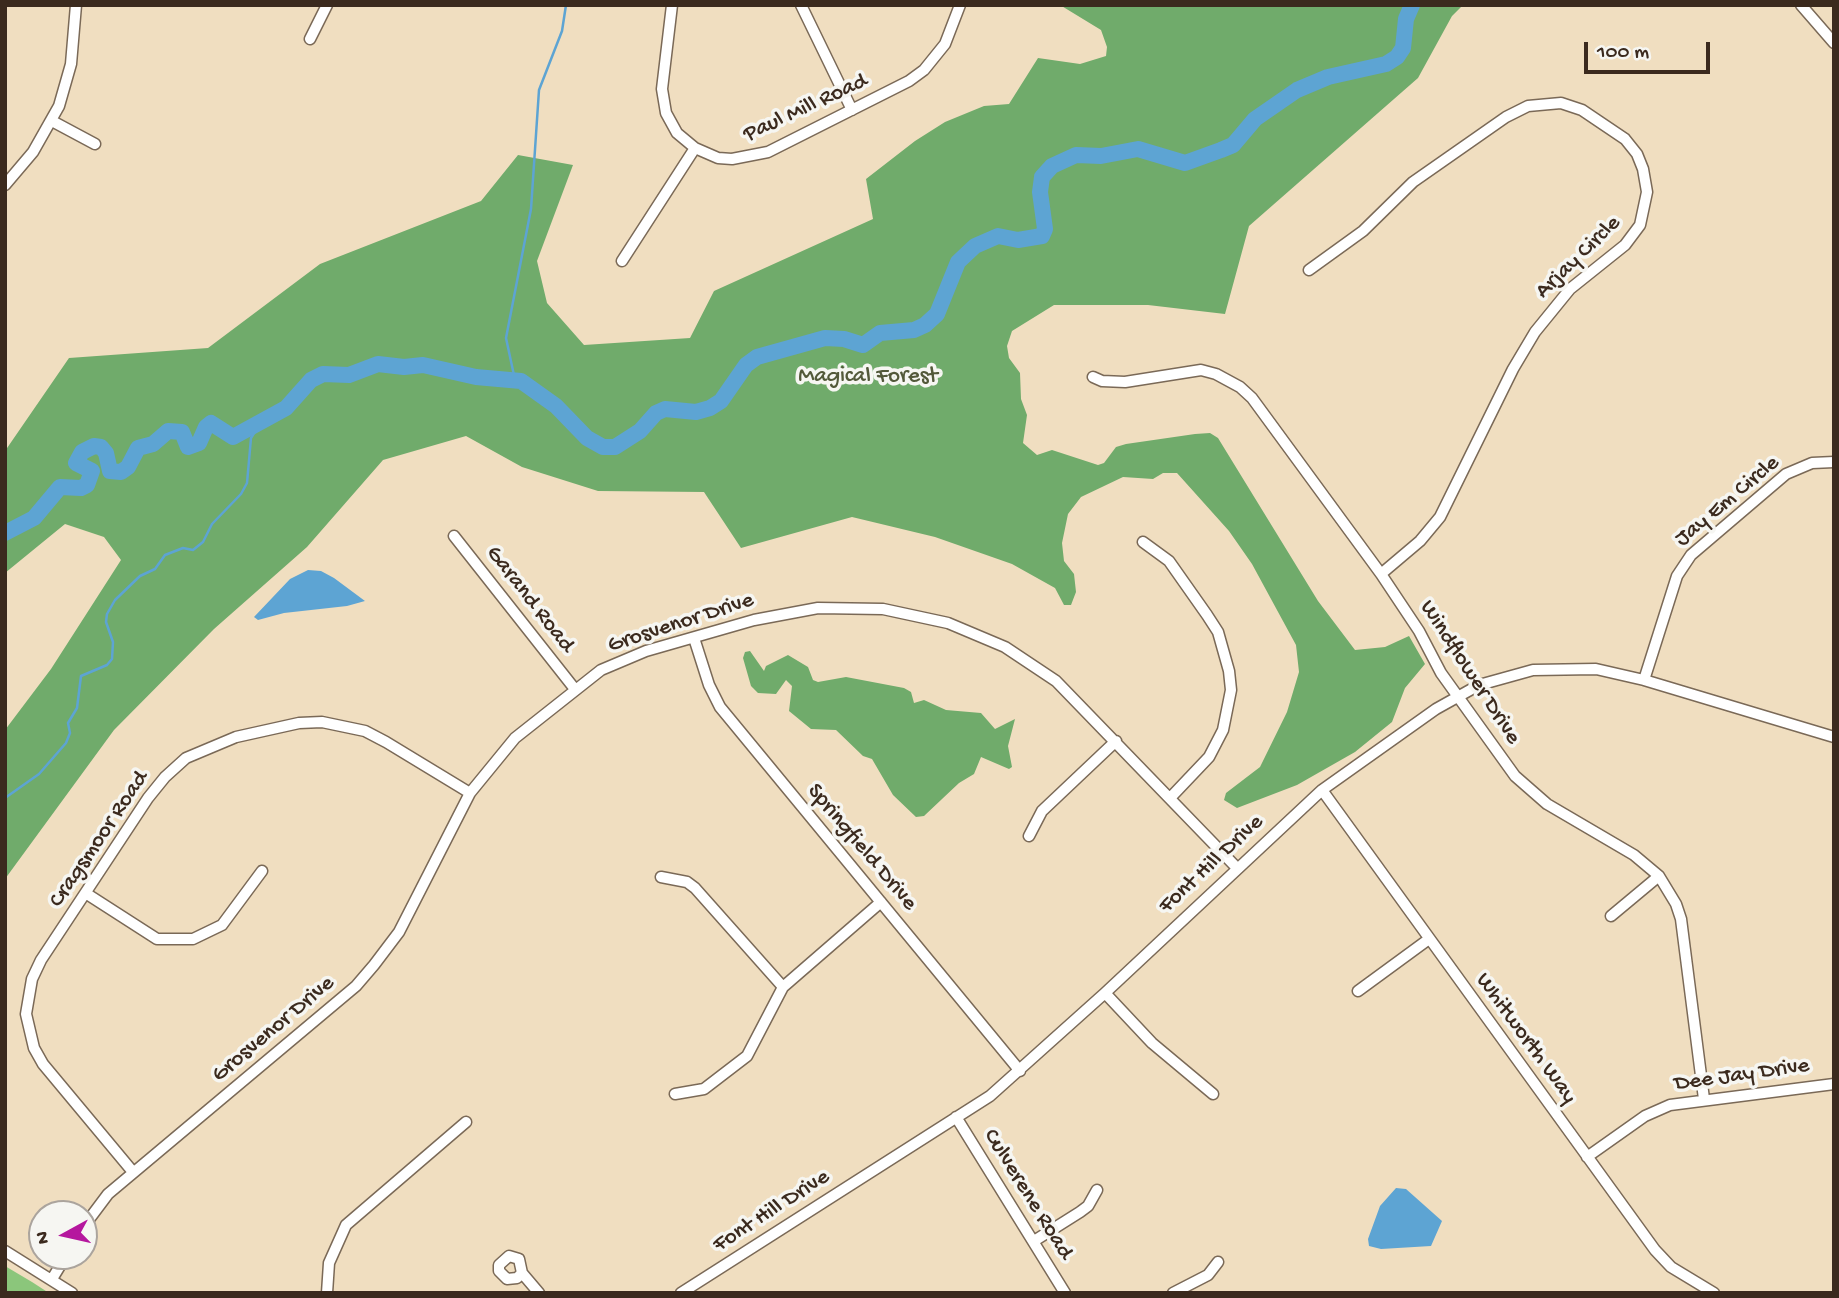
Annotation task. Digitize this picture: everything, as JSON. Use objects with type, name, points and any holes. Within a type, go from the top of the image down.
[{"type":"street","points":[[5,185],[21,168],[52,121],[71,64],[76,5]]},
{"type":"street","points":[[310,39],[327,5]]},
{"type":"street","points":[[622,261],[695,148],[677,133],[663,101],[672,5]]},
{"type":"street","points":[[801,5],[852,110]]},
{"type":"street","name":"Paul Mill Road","points":[[695,148],[718,158],[758,156],[909,81],[923,70],[945,44],[960,5]]},
{"type":"street","points":[[1801,5],[1834,43]]},
{"type":"street","name":"Arjay Circle","points":[[1309,270],[1363,231],[1413,181],[1506,117],[1528,106],[1561,103],[1582,110],[1612,127],[1625,139],[1643,169],[1647,192],[1640,225],[1625,245],[1570,289],[1535,332],[1513,369],[1440,517],[1420,541],[1381,574]]},
{"type":"street","points":[[52,121],[95,144]]},
{"type":"street","name":"Windflower Drive","points":[[1093,377],[1102,381],[1125,382],[1200,370],[1229,379],[1252,398],[1381,574],[1458,696],[1503,760],[1529,790],[1633,855],[1659,876],[1673,898],[1681,919],[1704,1100]]},
{"type":"street","name":"Jay Em Circle","points":[[1644,680],[1677,576],[1691,555],[1786,474],[1812,463],[1834,461]]},
{"type":"street","name":"Garand Road","points":[[454,536],[574,688]]},
{"type":"street","points":[[1143,542],[1169,561],[1207,615],[1218,632],[1229,671],[1231,690],[1223,730],[1204,764],[1171,797]]},
{"type":"street","name":"Grosvenor Drive","points":[[98,1207],[108,1194],[133,1172],[356,986],[399,932],[470,793],[515,738],[574,688],[622,660],[694,638],[785,612],[861,607],[918,615],[977,634],[1031,663],[1075,697],[1237,868]]},
{"type":"street","name":"Springfield Drive","points":[[694,638],[702,667],[720,707],[1020,1071]]},
{"type":"street","name":"Font Hill Drive","points":[[681,1293],[990,1096],[1105,993],[1322,790],[1458,696],[1513,674],[1553,667],[1596,669],[1644,680],[1834,737]]},
{"type":"street","name":"Cragsmoor Road","points":[[133,1172],[43,1064],[29,1031],[26,1014],[32,979],[41,960],[88,894],[148,798],[165,777],[187,758],[236,737],[299,723],[341,724],[386,742],[470,793]]},
{"type":"street","points":[[1029,836],[1042,811],[1116,741]]},
{"type":"street","name":"Whitworth Way","points":[[1322,790],[1655,1250],[1689,1280],[1714,1293]]},
{"type":"street","points":[[88,894],[157,939],[193,939],[222,925],[262,871]]},
{"type":"street","points":[[1611,916],[1659,876]]},
{"type":"street","points":[[661,877],[687,882],[695,888],[783,987]]},
{"type":"street","points":[[676,1094],[695,1093],[747,1056],[783,987],[881,902]]},
{"type":"street","points":[[1358,990],[1429,939]]},
{"type":"street","points":[[1105,993],[1152,1043],[1213,1094]]},
{"type":"street","name":"Dee Jay Drive","points":[[1587,1157],[1657,1109],[1704,1100],[1834,1084]]},
{"type":"street","name":"Culverene Road","points":[[956,1117],[1065,1293]]},
{"type":"street","points":[[327,1293],[329,1263],[346,1225],[466,1122]]},
{"type":"street","points":[[1034,1241],[1080,1213],[1088,1206],[1097,1189]]},
{"type":"street","points":[[5,1251],[72,1293]]},
{"type":"street","points":[[1173,1293],[1208,1275],[1218,1262]]},
{"type":"street","points":[[52,1279],[57,1270]]},
{"type":"street","points":[[522,1273],[539,1293]]},
{"type":"green space","name":"Magical Forest","points":[[1060,5],[1463,5],[1452,16],[1418,78],[1249,226],[1225,314],[1148,305],[1054,305],[1012,331],[1007,346],[1009,358],[1020,373],[1021,399],[1027,415],[1023,443],[1037,455],[1052,450],[1098,465],[1104,463],[1116,447],[1126,444],[1210,433],[1218,438],[1318,601],[1355,650],[1385,647],[1409,636],[1425,664],[1405,688],[1392,722],[1355,752],[1297,785],[1237,808],[1224,800],[1226,793],[1260,767],[1287,712],[1299,672],[1296,645],[1252,564],[1229,531],[1177,473],[1163,473],[1153,479],[1123,477],[1081,497],[1068,514],[1062,543],[1064,561],[1074,574],[1076,592],[1071,605],[1064,605],[1055,588],[1012,564],[935,537],[852,517],[741,548],[704,492],[598,491],[522,467],[466,436],[383,460],[307,547],[214,629],[114,730],[5,879],[5,730],[51,669],[121,560],[104,537],[65,524],[5,573],[5,451],[69,358],[208,348],[320,264],[481,201],[518,155],[573,165],[537,261],[547,303],[584,345],[690,338],[714,291],[873,219],[866,179],[915,141],[945,122],[984,106],[1009,104],[1038,58],[1080,64],[1106,56],[1107,47],[1101,30]]},
{"type":"green space","points":[[750,651],[764,671],[766,666],[788,655],[808,667],[813,680],[818,682],[846,677],[904,688],[911,692],[914,703],[924,700],[946,710],[981,713],[995,729],[1015,719],[1008,746],[1012,767],[1009,769],[981,757],[974,774],[959,783],[924,816],[916,817],[893,795],[872,759],[863,756],[836,730],[811,729],[789,711],[792,686],[786,680],[776,694],[758,693],[751,686],[743,658],[745,652]]},
{"type":"green space","points":[[5,1266],[32,1282],[49,1293],[5,1293]]},
{"type":"water","points":[[308,570],[321,571],[334,578],[365,601],[347,606],[284,613],[258,620],[254,617],[290,579]]},
{"type":"water","points":[[1396,1188],[1406,1189],[1442,1221],[1431,1246],[1381,1249],[1369,1246],[1368,1239],[1380,1206]]},
{"type":"waterway","points":[[515,380],[506,338],[531,209],[539,90],[562,31],[566,5]]},
{"type":"waterway","points":[[5,533],[34,518],[60,487],[81,488],[87,485],[92,471],[76,463],[82,452],[94,446],[101,447],[106,453],[110,471],[121,472],[128,467],[138,448],[153,444],[168,431],[182,432],[188,447],[199,443],[206,427],[211,423],[233,437],[286,408],[311,380],[323,374],[349,375],[378,364],[404,367],[423,365],[476,377],[521,381],[556,406],[587,438],[603,447],[615,447],[640,431],[656,413],[665,409],[696,412],[710,408],[721,401],[746,365],[757,357],[825,338],[844,339],[863,345],[880,333],[914,330],[925,325],[937,314],[958,262],[975,246],[998,236],[1018,240],[1042,236],[1045,229],[1040,192],[1042,177],[1052,166],[1076,155],[1101,156],[1138,149],[1185,163],[1233,145],[1255,119],[1297,90],[1328,77],[1386,64],[1397,57],[1403,48],[1406,19],[1412,5]]},
{"type":"waterway","points":[[5,798],[39,774],[66,743],[70,733],[68,723],[77,708],[81,676],[107,665],[112,659],[113,642],[106,622],[107,614],[115,600],[140,576],[155,569],[165,555],[183,548],[193,550],[203,542],[212,524],[241,494],[247,483],[251,438],[263,419]]}]
